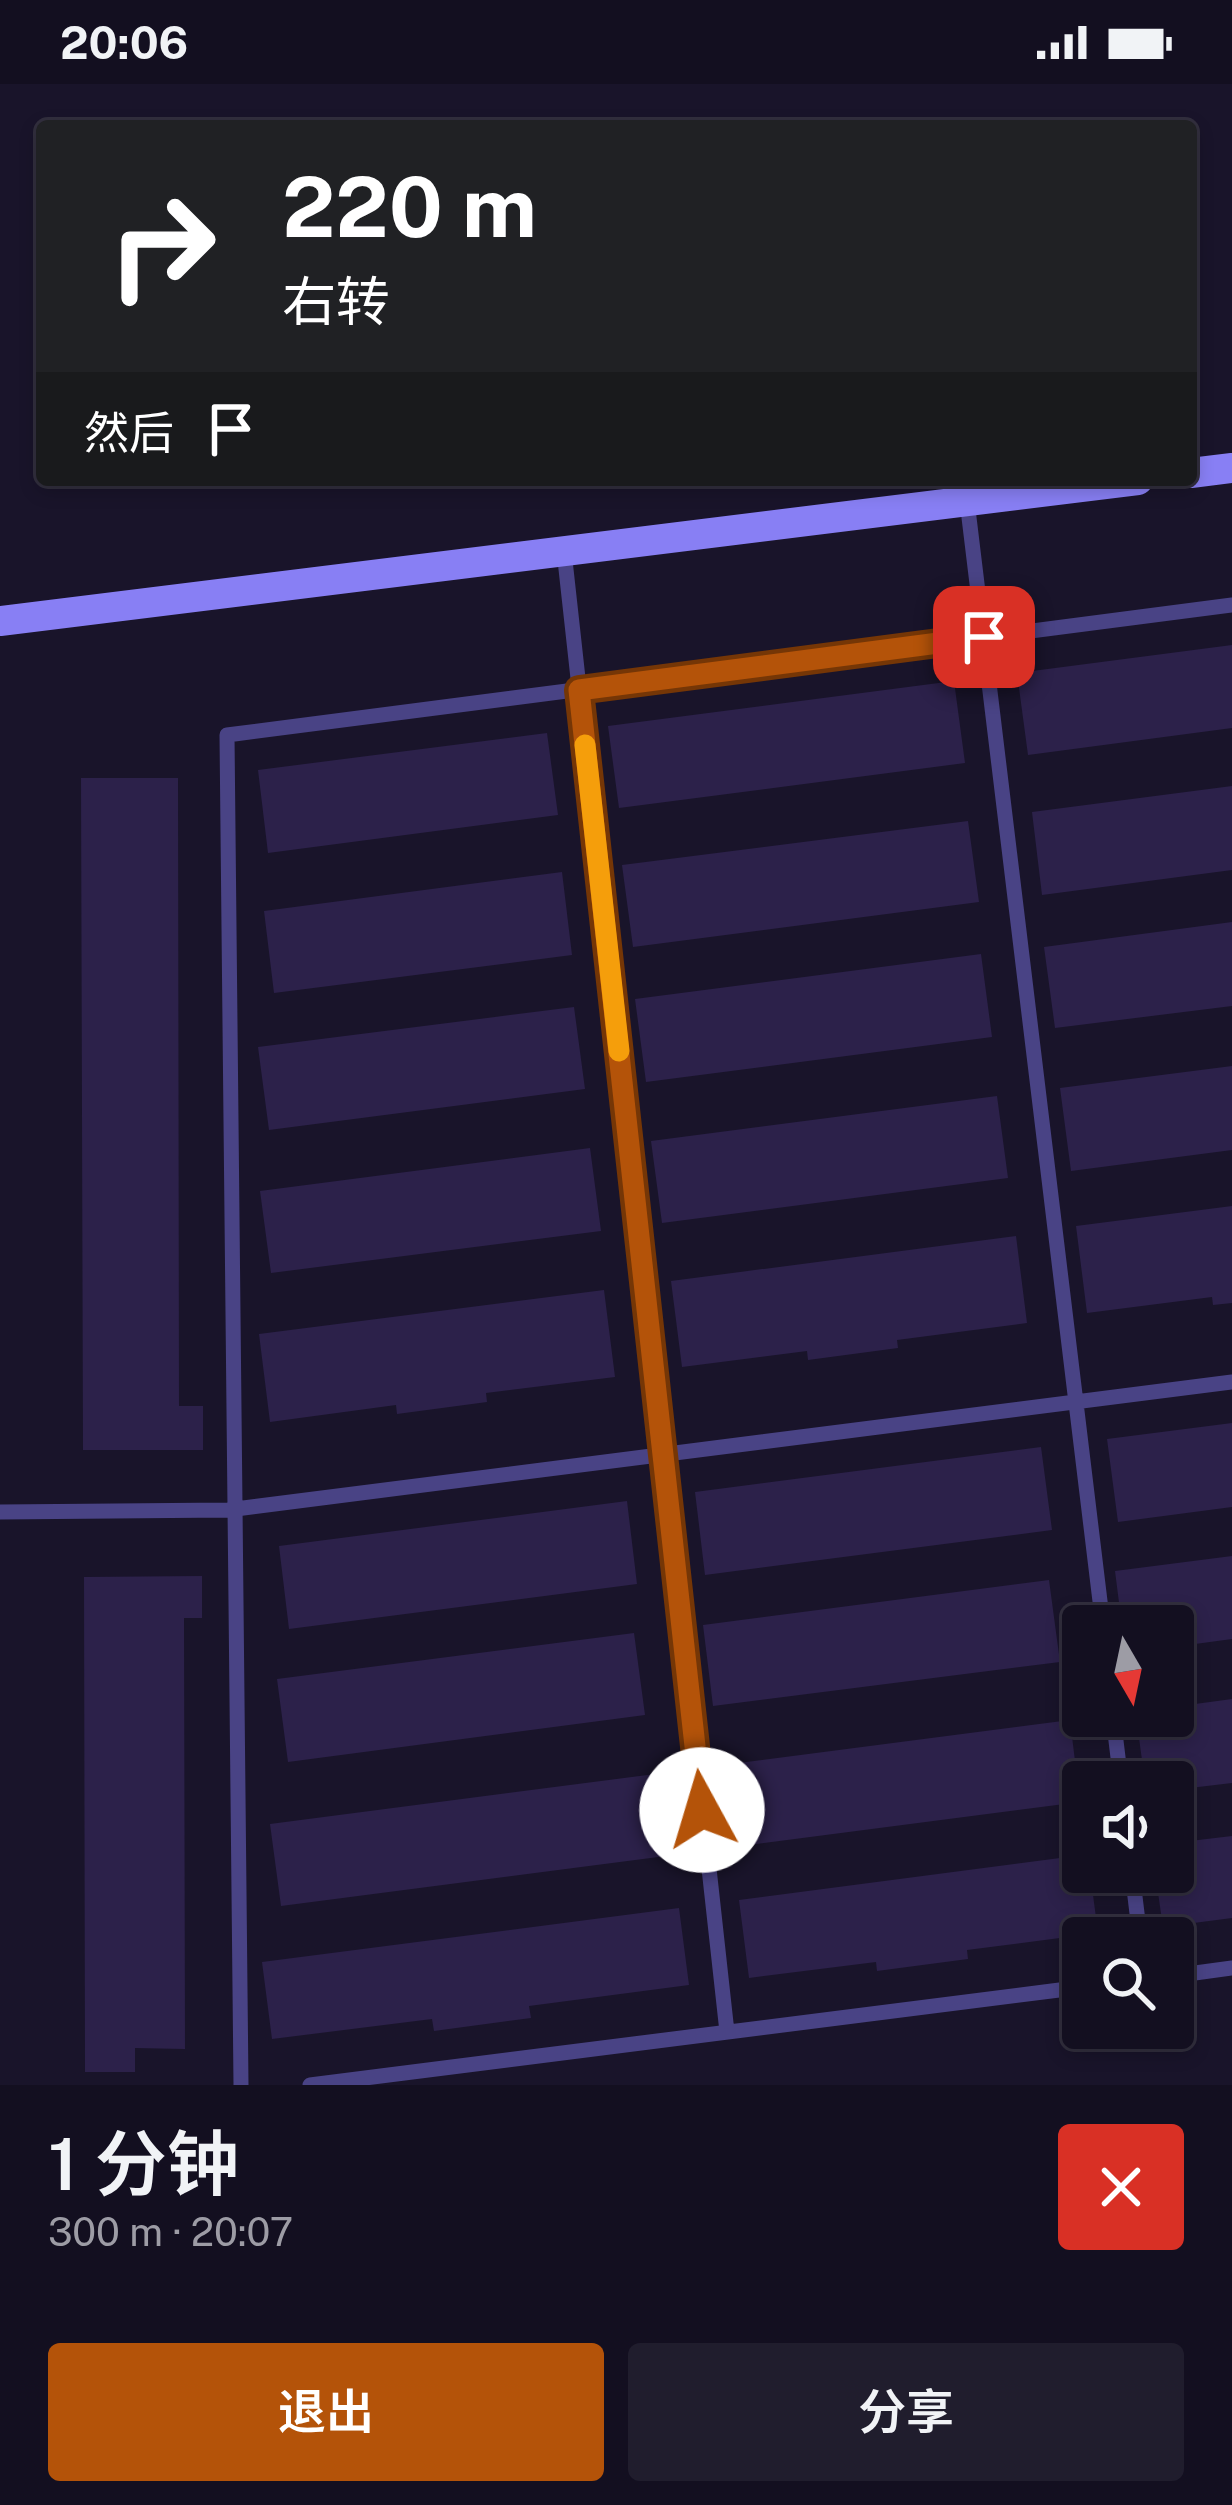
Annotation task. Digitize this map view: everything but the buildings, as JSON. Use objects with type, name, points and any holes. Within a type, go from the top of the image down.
[{"type":"street","points":[[1197,472],[1232,468]]},
{"type":"street","points":[[0,621],[1089,486]]},
{"type":"lane","points":[[968,501],[1100,1605]]},
{"type":"lane","points":[[564,551],[727,2032]]},
{"type":"lane","points":[[241,2085],[227,735],[1232,605]]},
{"type":"lane","points":[[0,1513],[235,1509],[1232,1382]]},
{"type":"lane","points":[[1194,1973],[1232,1968]]},
{"type":"lane","points":[[310,2085],[1062,1990]]},
{"type":"slow traffic","points":[[585,745],[619,1051]]},
{"type":"route","points":[[702,1810],[579,690],[984,637]]}]
